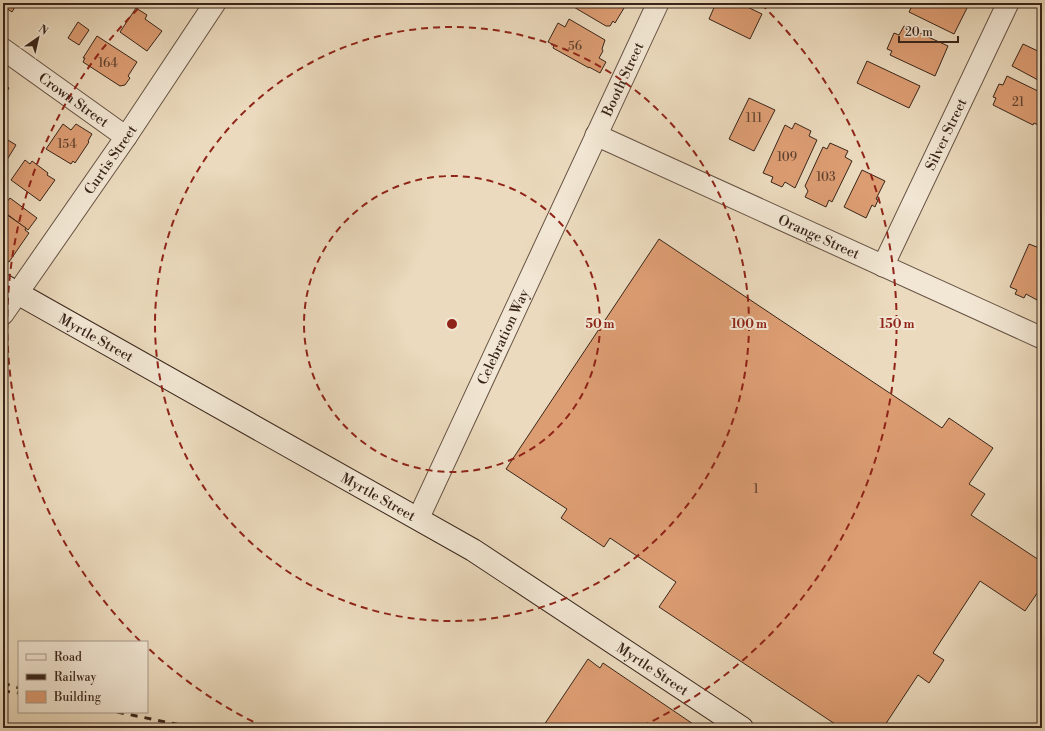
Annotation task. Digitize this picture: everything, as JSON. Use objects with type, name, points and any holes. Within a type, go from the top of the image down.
[{"type":"street","name":"Curtis Street","points":[[3,314],[10,290],[126,137],[214,3]]},
{"type":"street","name":"Booth Street","points":[[587,155],[658,3]]},
{"type":"street","name":"Silver Street","points":[[883,266],[1008,3]]},
{"type":"street","name":"Crown Street","points":[[3,49],[126,137]]},
{"type":"street","name":"Orange Street","points":[[596,135],[1042,338]]},
{"type":"street","name":"Celebration Way","points":[[418,519],[587,155]]},
{"type":"street","name":"Myrtle Street","points":[[10,290],[473,550],[742,728]]},
{"type":"building","points":[[3,3],[17,3],[12,12],[3,6]]},
{"type":"building","points":[[567,3],[623,3],[621,6],[624,8],[615,23],[613,21],[610,26],[606,26]]},
{"type":"building","points":[[716,3],[739,3],[762,14],[750,39],[709,19]]},
{"type":"building","points":[[905,3],[963,3],[968,6],[954,34],[909,12],[911,8],[904,5]]},
{"type":"building","points":[[136,8],[147,15],[145,19],[162,31],[147,51],[120,32]]},
{"type":"building","points":[[569,19],[605,40],[602,49],[603,51],[599,58],[606,62],[600,73],[553,48],[554,45],[548,42],[558,23],[565,27]]},
{"type":"building","points":[[78,22],[89,30],[79,45],[68,38]]},
{"type":"building","points":[[904,26],[948,46],[935,76],[890,55],[892,51],[887,49],[894,33],[899,35]]},
{"type":"building","points":[[97,36],[137,62],[128,76],[130,78],[125,85],[120,86],[83,62],[85,58],[83,58]]},
{"type":"building","points":[[1023,44],[1042,53],[1042,74],[1038,80],[1012,66]]},
{"type":"building","points":[[867,61],[920,86],[909,108],[857,83]]},
{"type":"building","points":[[1007,76],[1042,93],[1042,123],[1040,126],[1034,123],[1033,125],[993,105],[996,98],[993,97],[999,84],[1003,85]]},
{"type":"building","points":[[3,84],[9,88],[3,97]]},
{"type":"building","points":[[749,98],[775,110],[754,151],[729,139]]},
{"type":"building","points":[[795,123],[811,131],[809,136],[817,140],[795,188],[785,182],[782,187],[771,182],[773,177],[763,173],[785,125],[792,129]]},
{"type":"building","points":[[63,124],[71,130],[76,124],[92,134],[88,141],[89,142],[75,163],[73,161],[71,164],[46,149]]},
{"type":"building","points":[[3,137],[16,145],[5,163],[7,164],[5,167],[3,166]]},
{"type":"building","points":[[830,143],[848,151],[845,157],[852,161],[832,202],[829,200],[826,207],[805,197],[808,191],[805,186],[823,147],[827,149]]},
{"type":"building","points":[[25,160],[30,164],[32,161],[48,173],[47,175],[55,180],[40,201],[11,180]]},
{"type":"building","points":[[862,170],[885,181],[876,199],[878,200],[875,207],[872,205],[866,218],[844,207]]},
{"type":"building","points":[[10,198],[37,218],[28,230],[3,211],[3,202],[5,204]]},
{"type":"building","points":[[3,212],[26,228],[25,230],[29,233],[9,262],[3,258]]},
{"type":"building","points":[[659,239],[942,428],[949,418],[993,448],[969,484],[985,494],[971,515],[1042,562],[1042,586],[1025,611],[980,581],[933,653],[944,660],[929,683],[918,675],[883,728],[841,728],[659,607],[676,582],[610,538],[604,547],[561,518],[567,509],[506,469]]},
{"type":"building","points":[[1029,244],[1042,249],[1042,289],[1037,300],[1026,294],[1024,298],[1015,294],[1017,290],[1010,287]]},
{"type":"building","points":[[588,659],[600,668],[603,663],[699,728],[542,728]]},
{"type":"railway","points":[[3,683],[18,688]]},
{"type":"railway","points":[[3,691],[18,693]]},
{"type":"railway","points":[[122,713],[195,728]]}]
